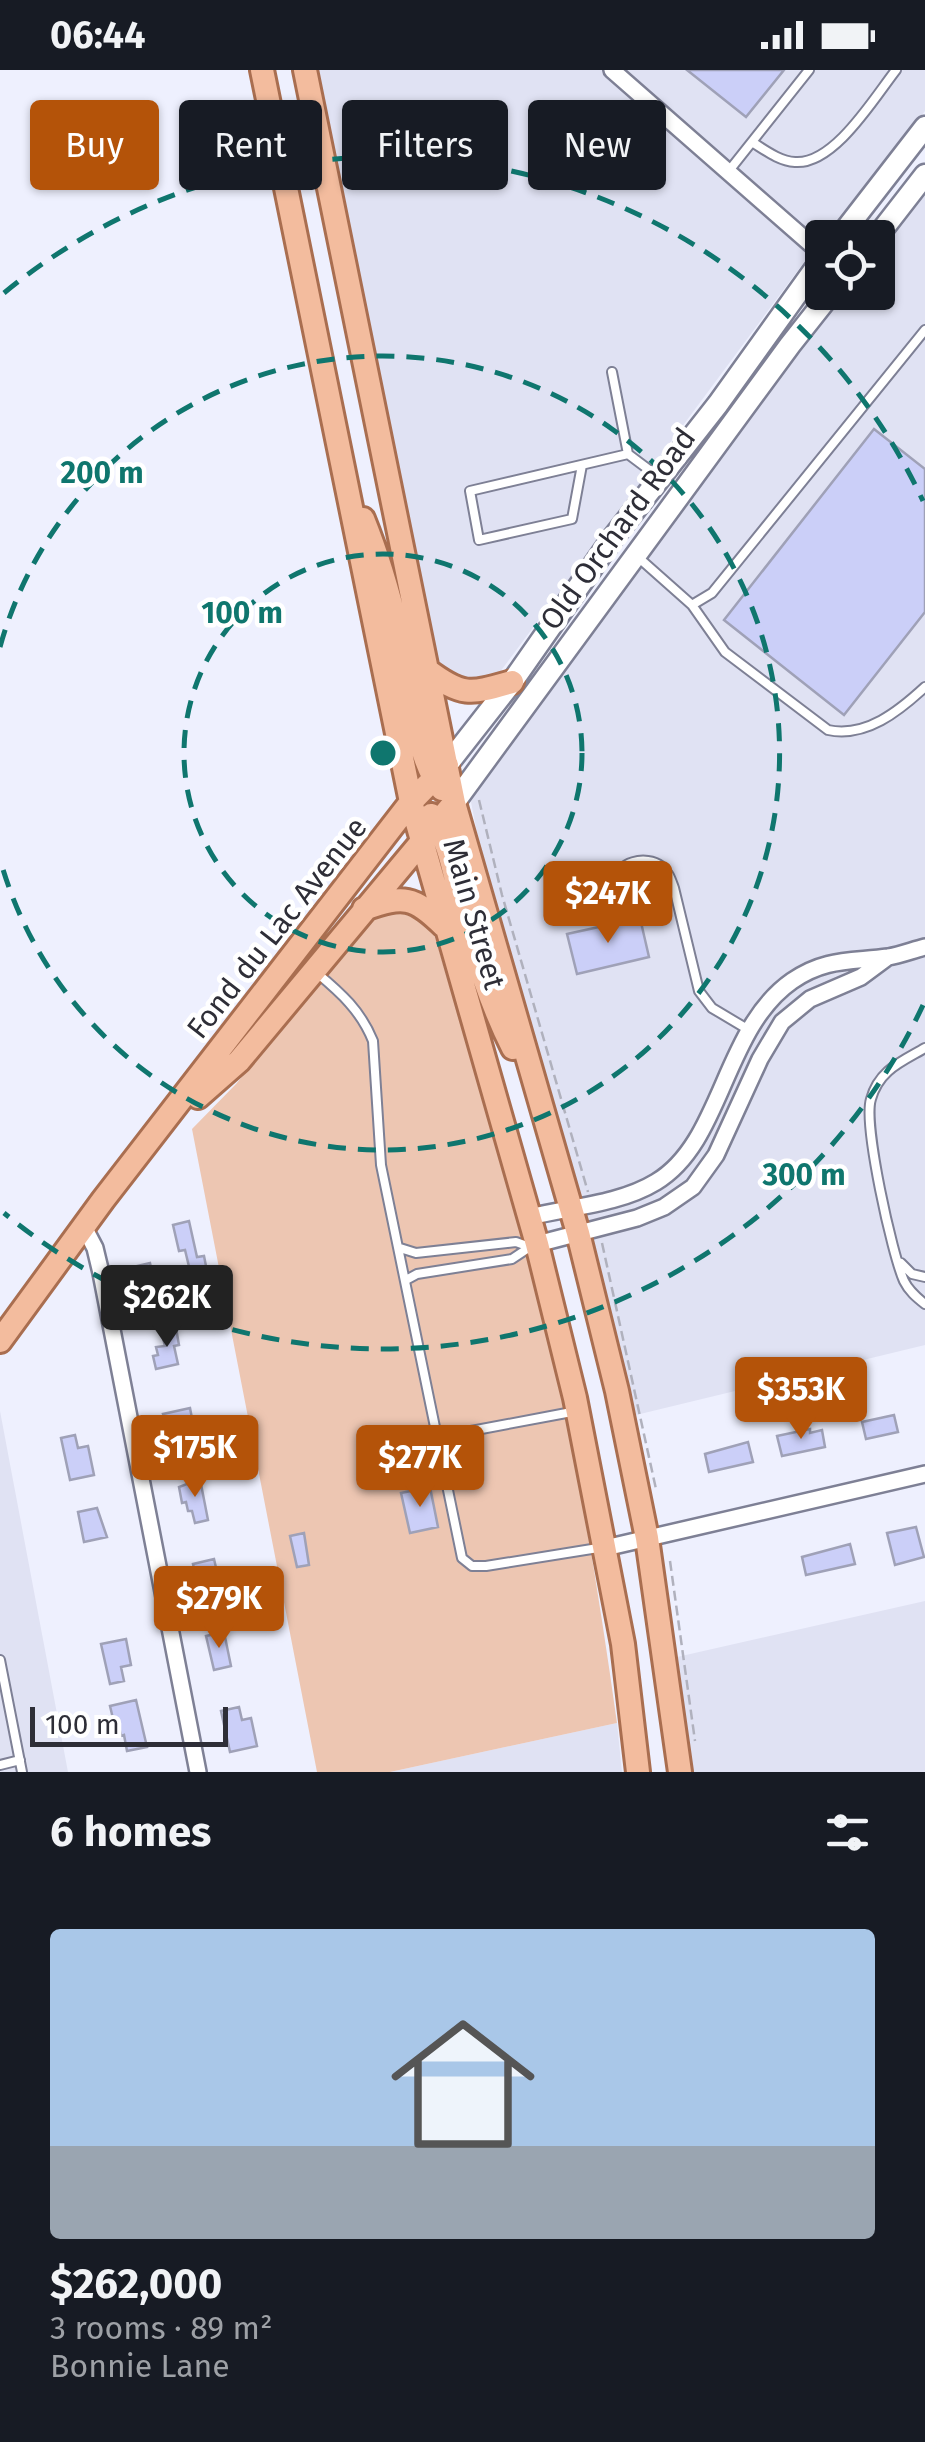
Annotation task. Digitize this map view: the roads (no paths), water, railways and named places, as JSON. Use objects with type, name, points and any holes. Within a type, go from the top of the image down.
[{"type":"main road","points":[[262,70],[412,802],[426,809],[430,831],[508,1039],[542,1105]]},
{"type":"main road","name":"Main Street","points":[[305,70],[428,670],[440,772],[454,803],[542,1105],[657,1543],[680,1772]]},
{"type":"main road","points":[[342,468],[374,546],[398,629],[423,751],[440,772]]},
{"type":"main road","points":[[428,670],[460,692],[472,694],[512,682]]},
{"type":"main road","name":"Fond du Lac Avenue","points":[[0,1340],[412,802],[440,772]]},
{"type":"main road","name":"Fond du Lac Avenue","points":[[158,1132],[239,1061],[454,803]]},
{"type":"main road","name":"Main Street","points":[[430,831],[448,930],[530,1216],[532,1245],[578,1411],[623,1644],[638,1772]]},
{"type":"main road","points":[[364,909],[401,898],[424,906],[448,930]]},
{"type":"street","points":[[612,70],[805,241]]},
{"type":"street","points":[[853,220],[925,127]]},
{"type":"street","points":[[890,220],[925,176]]},
{"type":"street","name":"Old Orchard Road","points":[[440,772],[512,682],[612,539],[718,404],[805,280]]},
{"type":"street","name":"Old Orchard Road","points":[[454,803],[819,310]]},
{"type":"street","points":[[612,539],[636,555]]},
{"type":"street","points":[[530,1216],[628,1194],[655,1182],[678,1165],[701,1129],[761,1009],[795,979],[824,965],[853,958],[888,957],[925,947]]},
{"type":"street","points":[[532,1245],[637,1218],[664,1208],[692,1187],[723,1140],[782,1022],[810,999],[861,978],[888,957]]},
{"type":"street","points":[[749,1030],[770,1042]]},
{"type":"street","points":[[701,1129],[723,1140]]},
{"type":"street","points":[[84,1227],[95,1248],[101,1273],[198,1772]]},
{"type":"street","points":[[605,1548],[657,1543],[925,1474]]},
{"type":"lane","points":[[728,172],[809,70]]},
{"type":"lane","points":[[752,142],[796,163],[822,157],[896,70]]},
{"type":"lane","points":[[692,605],[712,593],[925,330]]},
{"type":"lane","points":[[612,372],[628,454],[660,478]]},
{"type":"lane","points":[[582,465],[572,520],[479,540],[470,491],[628,454]]},
{"type":"lane","points":[[636,555],[692,605],[725,652],[828,730],[845,734],[894,716],[925,688]]},
{"type":"lane","points":[[622,908],[616,882],[622,867],[646,860],[658,863],[674,888],[699,992],[712,1008],[749,1030]]},
{"type":"lane","points":[[314,970],[348,999],[366,1023],[373,1041],[381,1165],[462,1558],[472,1566],[586,1547],[605,1548]]},
{"type":"lane","points":[[925,1048],[886,1070],[869,1103],[868,1126],[904,1282],[925,1304]]},
{"type":"lane","points":[[400,1248],[416,1254],[516,1242],[532,1245]]},
{"type":"lane","points":[[406,1280],[417,1274],[512,1258],[532,1245]]},
{"type":"lane","points":[[898,1260],[912,1274],[925,1277]]},
{"type":"lane","points":[[438,1436],[578,1411]]},
{"type":"lane","points":[[0,1660],[22,1772]]},
{"type":"lane","points":[[0,1765],[20,1760]]}]
